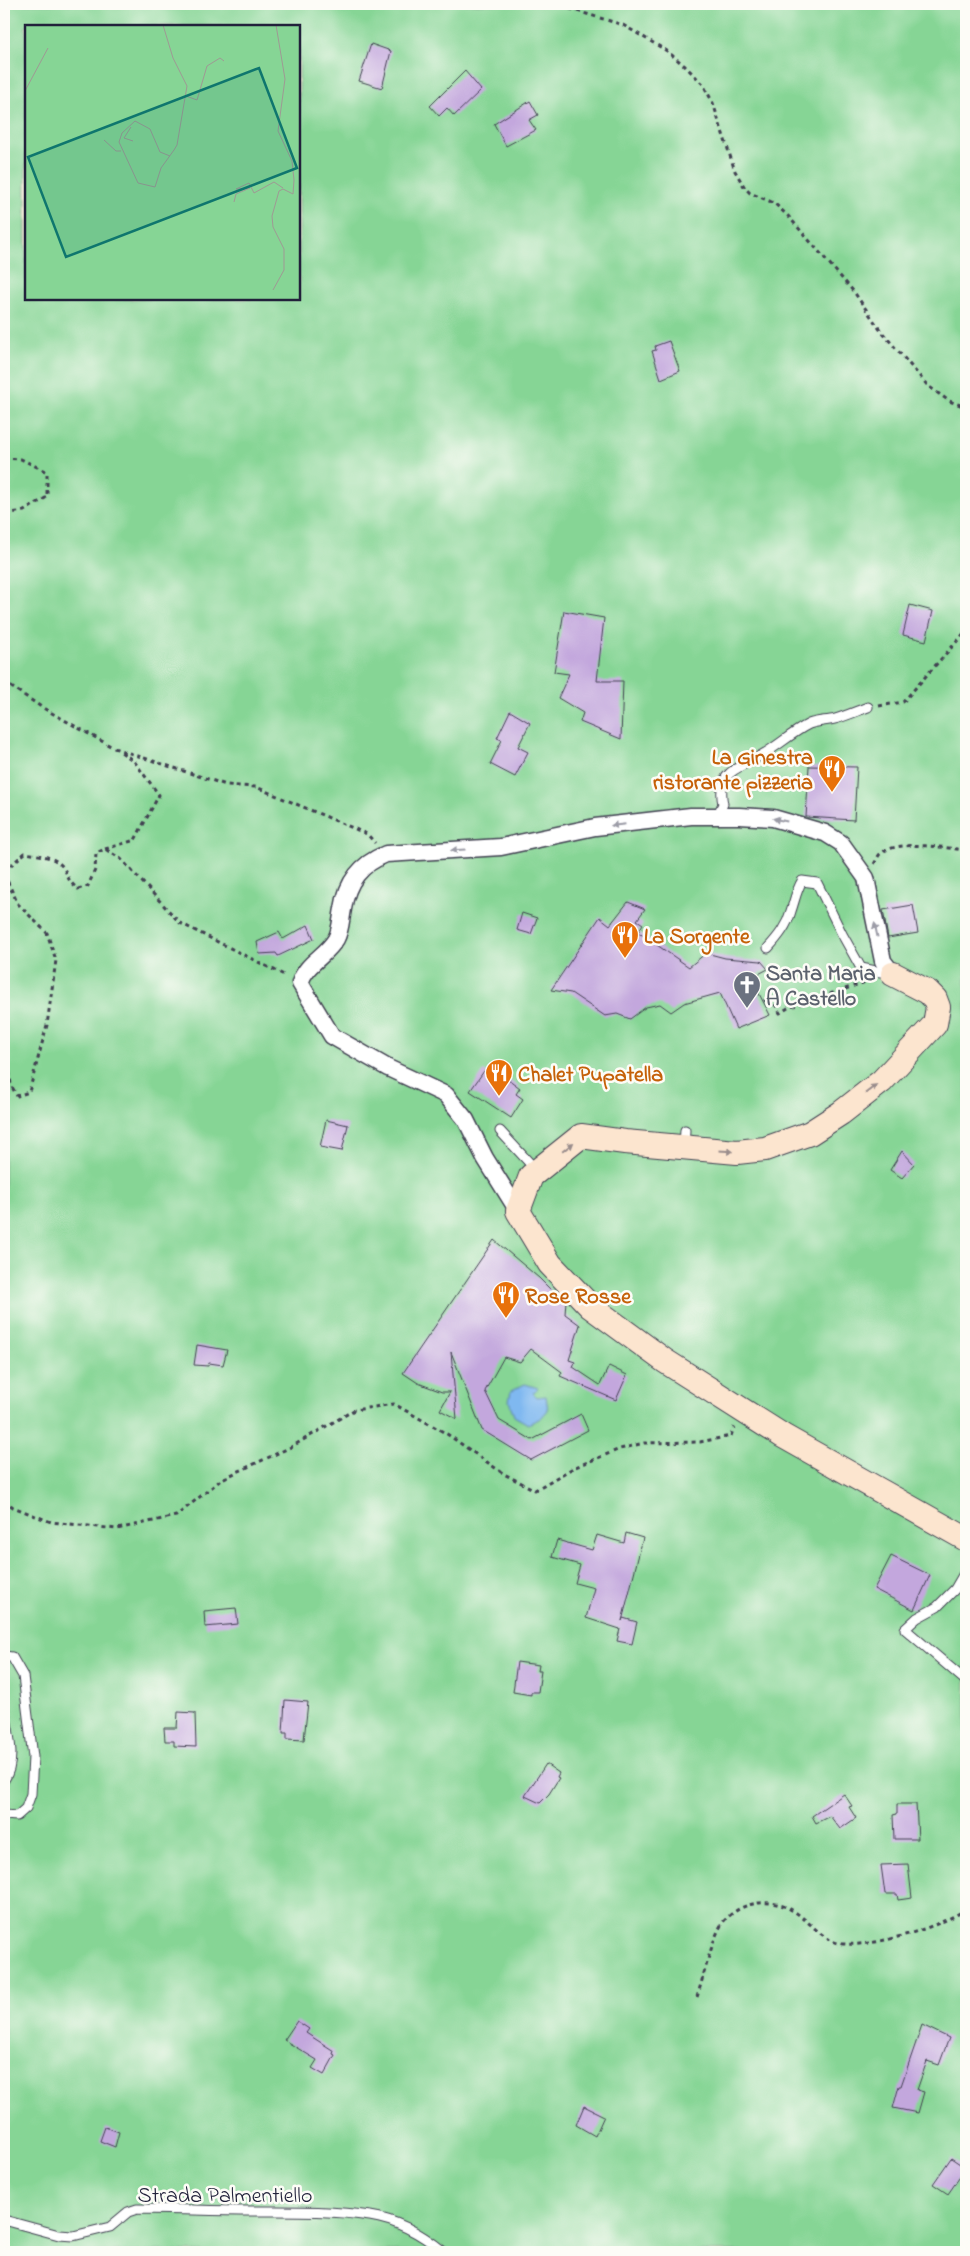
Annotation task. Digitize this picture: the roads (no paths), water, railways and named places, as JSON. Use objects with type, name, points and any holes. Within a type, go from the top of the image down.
[{"type":"street","points":[[518,1210],[531,1176],[581,1136],[684,1139],[737,1152],[765,1149],[810,1133],[841,1113],[882,1082],[930,1031],[938,1016],[938,1007],[932,996],[883,977],[883,961],[866,878],[841,843],[825,833],[773,818],[691,816],[595,827],[501,847],[386,854],[373,860],[353,876],[343,906],[336,939],[303,972],[300,983],[332,1036],[388,1068],[446,1096],[466,1120],[485,1158],[550,1264],[590,1306],[665,1361],[783,1436],[966,1539]]},
{"type":"lane","points":[[717,816],[723,804],[721,794],[725,780],[732,770],[762,756],[786,737],[811,723],[836,719],[868,707]]},
{"type":"lane","points":[[768,948],[782,932],[797,898],[802,881],[816,883],[861,968],[883,977]]},
{"type":"lane","points":[[500,1131],[537,1171]]},
{"type":"lane","points":[[966,1570],[955,1589],[937,1607],[917,1618],[905,1629],[966,1681]]},
{"type":"lane","points":[[4,1656],[12,1657],[24,1676],[33,1757],[31,1794],[26,1808],[17,1816],[4,1816]]},
{"type":"lane","points":[[4,1706],[10,1749],[10,1765],[4,1780]]},
{"type":"lane","name":"Strada Palmentiello","points":[[4,2220],[59,2235],[73,2236],[110,2227],[128,2212],[137,2209],[308,2211],[370,2216],[389,2221],[426,2238],[444,2252]]},
{"type":"water","points":[[525,1384],[538,1388],[533,1393],[537,1397],[546,1396],[548,1410],[541,1418],[528,1424],[514,1416],[509,1401],[511,1391]]},
{"type":"place","name":"La Ginestra ristorante pizzeria","points":[[832,793]]},
{"type":"place","name":"La Sorgente","points":[[625,959]]},
{"type":"place","name":"Santa Maria A Castello","points":[[747,1009]]},
{"type":"place","name":"Chalet Pupatella","points":[[499,1097]]},
{"type":"place","name":"Rose Rosse","points":[[506,1319]]}]
